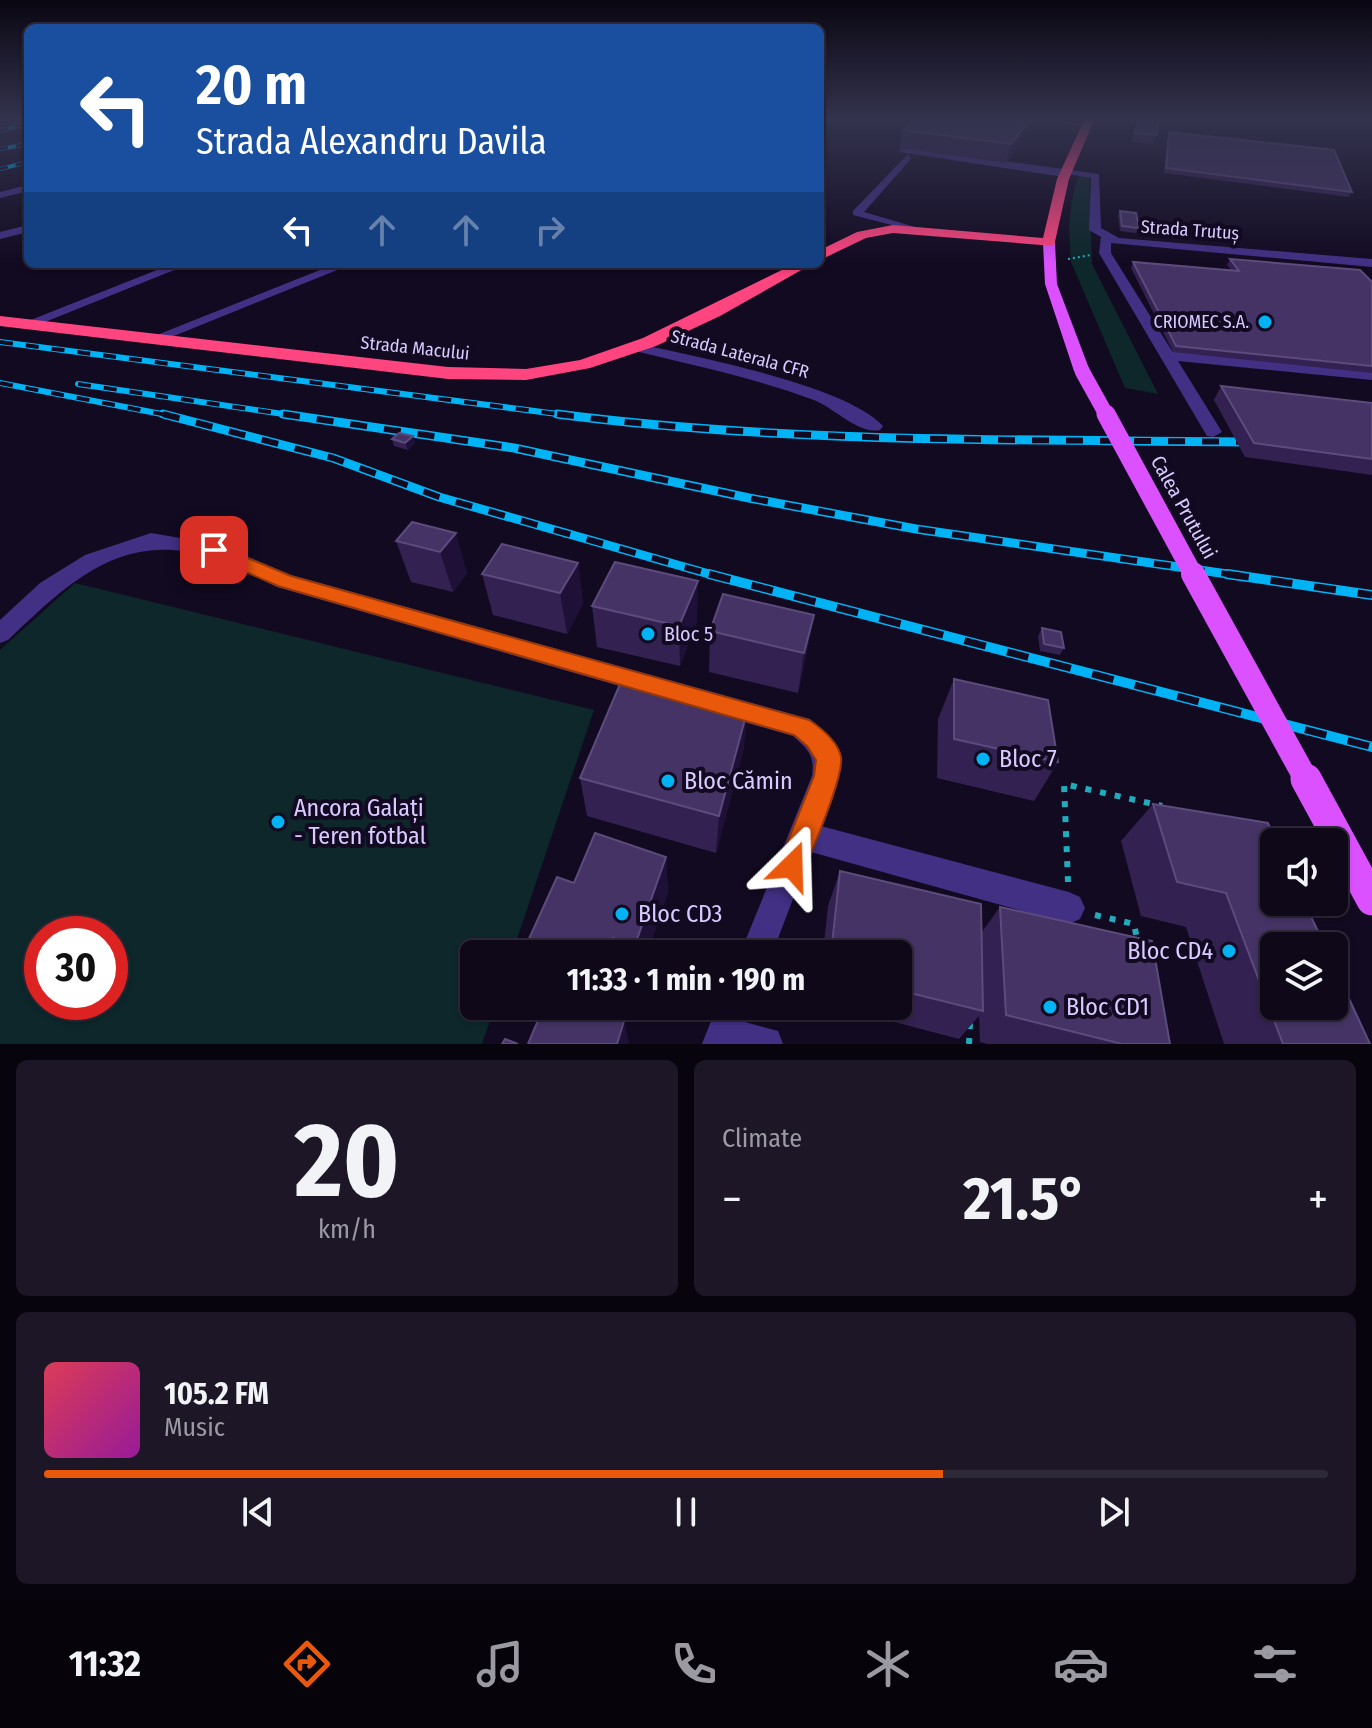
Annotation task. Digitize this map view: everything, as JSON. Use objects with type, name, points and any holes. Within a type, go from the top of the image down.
[{"type":"highway","name":"Calea Prutului","points":[[1049,243],[1053,204],[1066,167]]},
{"type":"highway","points":[[824,254],[862,235],[911,229],[1049,243]]},
{"type":"highway","name":"Strada Macului","points":[[0,321],[482,375],[550,372],[636,347],[797,268]]},
{"type":"main road","name":"Calea Prutului","points":[[1049,243],[1051,284],[1082,371],[1372,900]]},
{"type":"street","points":[[895,167],[857,213],[911,229]]},
{"type":"street","points":[[1017,167],[1096,176],[1095,230],[1106,238],[1105,253],[1213,432]]},
{"type":"street","points":[[0,195],[24,189]]},
{"type":"street","points":[[0,227],[24,219]]},
{"type":"street","points":[[0,236],[24,229]]},
{"type":"street","name":"Strada Trutuș","points":[[1106,238],[1127,243],[1372,263]]},
{"type":"street","points":[[1105,253],[1213,258],[1252,252]]},
{"type":"street","points":[[25,325],[173,268]]},
{"type":"street","points":[[154,339],[336,268]]},
{"type":"street","name":"Strada Laterala CFR","points":[[636,347],[770,380],[824,398],[874,426]]},
{"type":"street","points":[[1166,355],[1372,375]]},
{"type":"street","points":[[0,634],[48,589],[92,560],[151,540],[214,550],[285,581],[801,727],[816,739],[828,758],[826,776],[762,940]]},
{"type":"street","points":[[804,836],[1069,908]]},
{"type":"street","points":[[725,1028],[765,1044]]},
{"type":"path","points":[[1048,262],[1105,253]]},
{"type":"path","points":[[1140,954],[1134,924],[1069,908],[1064,784],[1169,808]]},
{"type":"path","points":[[969,1044],[970,1015]]},
{"type":"green space","points":[[1079,173],[1089,176],[1092,264],[1158,394],[1125,388],[1071,262],[1069,227]]},
{"type":"green space","name":"Ancora Galați - Teren fotbal","points":[[75,583],[594,710],[517,940],[460,940],[460,1020],[490,1020],[482,1044],[0,1044],[0,650]]},
{"type":"building","points":[[1341,167],[1352,192],[1166,168]]},
{"type":"building","points":[[1120,211],[1136,213],[1139,228],[1122,226]]},
{"type":"building","name":"CRIOMEC S.A.","points":[[1230,259],[1360,270],[1372,282],[1372,366],[1176,346],[1133,262],[1239,271]]},
{"type":"building","points":[[1221,386],[1372,403],[1372,459],[1254,443]]},
{"type":"building","points":[[399,433],[413,436],[405,443],[392,439]]},
{"type":"building","points":[[412,522],[456,533],[440,552],[396,541]]},
{"type":"building","points":[[502,544],[578,563],[560,593],[482,574]]},
{"type":"building","points":[[615,562],[698,581],[679,626],[592,606]]},
{"type":"building","points":[[723,594],[814,615],[804,653],[710,631]]},
{"type":"building","points":[[1042,628],[1061,632],[1064,648],[1044,644]]},
{"type":"building","points":[[623,677],[748,708],[719,816],[580,778]]},
{"type":"building","points":[[954,679],[1048,700],[1058,762],[954,739]]},
{"type":"building","points":[[1153,804],[1268,823],[1270,828],[1260,828],[1260,916],[1311,916],[1318,932],[1260,932],[1260,983],[1226,893],[1177,882]]},
{"type":"building","points":[[595,833],[666,857],[637,940],[528,940],[557,877],[574,883]]},
{"type":"building","points":[[840,871],[981,904],[983,1011],[912,993],[912,940],[833,940]]},
{"type":"building","points":[[1000,907],[1152,941],[1170,1044],[1122,1044],[1006,1015]]},
{"type":"building","points":[[1348,996],[1370,1044],[1283,1044],[1274,1020],[1348,1020]]},
{"type":"building","points":[[538,1020],[624,1021],[617,1044],[528,1044]]},
{"type":"railway","points":[[0,169],[9,167]]},
{"type":"railway","points":[[0,342],[562,415]]},
{"type":"railway","points":[[0,383],[167,415]]},
{"type":"railway","points":[[78,384],[297,416]]},
{"type":"railway","points":[[163,414],[167,415]]},
{"type":"railway","points":[[283,414],[514,448],[749,498],[916,529],[1241,576]]},
{"type":"railway","points":[[557,414],[562,415]]},
{"type":"railway","points":[[167,415],[172,416]]},
{"type":"railway","points":[[167,415],[333,458],[439,497],[716,576]]},
{"type":"railway","points":[[562,415],[731,431],[819,435],[1257,442]]},
{"type":"railway","points":[[562,415],[573,416]]},
{"type":"railway","points":[[709,574],[1372,747]]},
{"type":"railway","points":[[1227,574],[1372,595]]},
{"type":"place","name":"CRIOMEC S.A.","points":[[1265,322]]},
{"type":"place","name":"Bloc 5","points":[[648,634]]},
{"type":"place","name":"Bloc 7","points":[[983,759]]},
{"type":"place","name":"Bloc Cămin","points":[[668,781]]},
{"type":"place","name":"Ancora Galați - Teren fotbal","points":[[278,822]]},
{"type":"place","name":"Bloc CD3","points":[[622,914]]},
{"type":"place","name":"Bloc CD4","points":[[1229,951]]},
{"type":"place","name":"Bloc CD1","points":[[1050,1007]]},
{"type":"route","points":[[214,550],[285,581],[801,727],[816,739],[828,758],[826,776],[792,866]]}]
